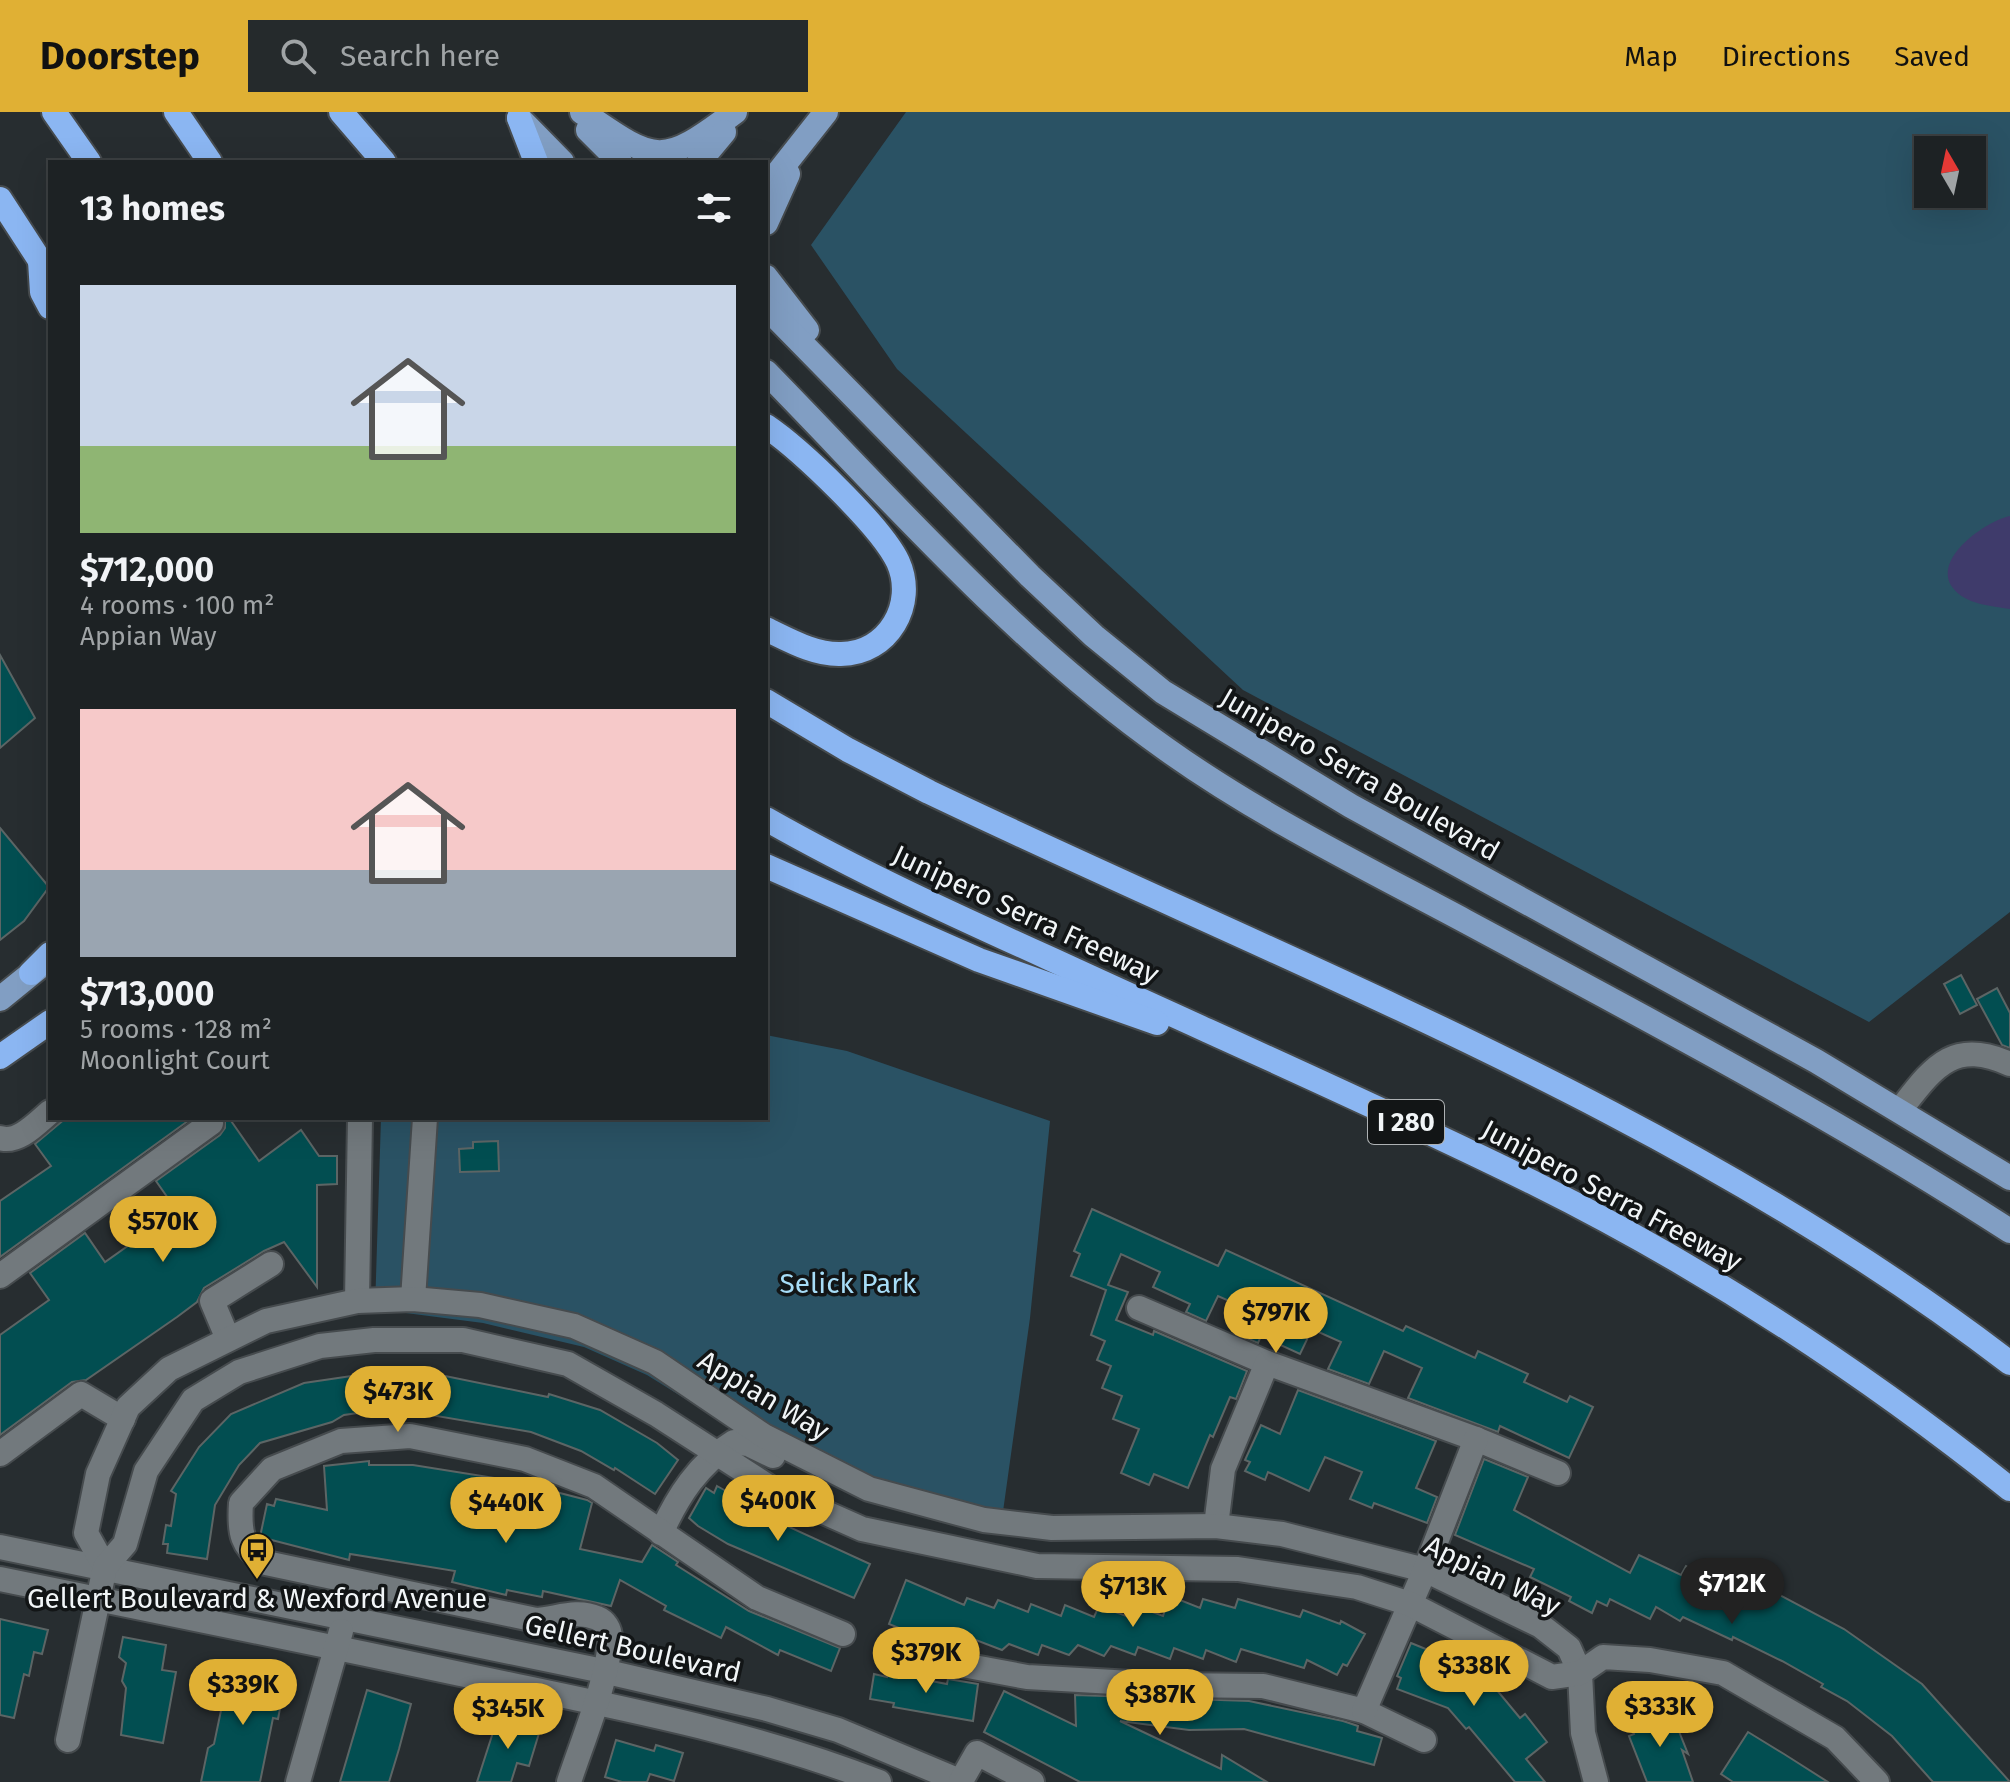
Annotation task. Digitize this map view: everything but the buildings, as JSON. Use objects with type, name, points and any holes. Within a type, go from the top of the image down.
[{"type":"highway","points":[[54,112],[88,160]]},
{"type":"highway","points":[[176,112],[209,160]]},
{"type":"highway","points":[[516,115],[535,160]]},
{"type":"highway","points":[[344,116],[382,160]]},
{"type":"highway","points":[[344,116],[390,160]]},
{"type":"highway","points":[[0,199],[45,268],[42,292],[48,303]]},
{"type":"highway","points":[[768,428],[795,448],[882,538],[898,563],[904,588],[900,614],[889,632],[862,651],[842,655],[821,652],[768,630]]},
{"type":"highway","points":[[768,702],[848,750],[929,792],[1462,1038],[1623,1116],[1817,1229],[2010,1363]]},
{"type":"highway","name":"Junipero Serra Freeway","points":[[768,820],[888,883],[1534,1183],[1683,1265],[1863,1379],[2010,1489]]},
{"type":"highway","points":[[768,867],[979,960],[1292,1070]]},
{"type":"highway","points":[[0,1055],[48,1023]]},
{"type":"main road","points":[[569,112],[618,160]]},
{"type":"main road","points":[[582,112],[636,149],[674,153],[691,145],[738,112]]},
{"type":"main road","points":[[701,160],[738,112]]},
{"type":"main road","points":[[768,185],[826,112]]},
{"type":"main road","points":[[516,115],[560,160]]},
{"type":"main road","points":[[768,219],[804,139]]},
{"type":"main road","points":[[768,280],[874,418]]},
{"type":"main road","name":"Junipero Serra Boulevard","points":[[768,309],[1094,636],[1200,717],[1364,814],[1900,1110],[2010,1178]]},
{"type":"main road","points":[[768,374],[1031,640],[1096,697],[1167,750],[1279,821],[1808,1107],[2010,1231]]},
{"type":"main road","points":[[0,999],[44,962]]},
{"type":"main road","points":[[0,1055],[48,1014]]},
{"type":"street","points":[[1900,1110],[1934,1067],[1945,1060],[1978,1054],[2010,1064]]},
{"type":"street","points":[[0,1138],[9,1140],[23,1134],[48,1114]]},
{"type":"street","points":[[357,1301],[360,1120]]},
{"type":"street","points":[[413,1299],[425,1120]]},
{"type":"street","points":[[0,1276],[211,1123]]},
{"type":"street","points":[[228,1339],[212,1301],[271,1264]]},
{"type":"street","name":"Appian Way","points":[[105,1567],[86,1533],[98,1474],[128,1407],[169,1369],[266,1321],[357,1301],[413,1299],[480,1305],[574,1326],[655,1362],[764,1436],[855,1482],[984,1520],[1052,1528],[1216,1526],[1282,1534],[1425,1570],[1541,1626],[1569,1648],[1580,1673]]},
{"type":"street","points":[[1139,1308],[1267,1363],[1476,1439],[1558,1473]]},
{"type":"street","points":[[68,1740],[105,1567],[125,1544],[146,1471],[193,1400],[239,1372],[320,1346],[374,1340],[463,1340],[568,1364],[717,1452],[772,1489],[862,1529],[1037,1566],[1238,1569],[1357,1587],[1410,1604],[1552,1677],[1580,1673],[1603,1657],[1650,1660],[1723,1673],[1835,1738],[1877,1782]]},
{"type":"street","points":[[1216,1526],[1223,1469],[1267,1363]]},
{"type":"street","points":[[0,1454],[81,1394],[123,1419]]},
{"type":"street","points":[[569,1782],[603,1671],[610,1635],[606,1625],[598,1618],[577,1614],[536,1620],[266,1563],[251,1554],[242,1540],[241,1503],[272,1469],[341,1441],[410,1436],[539,1465],[594,1486],[757,1598],[843,1634]]},
{"type":"street","points":[[1364,1711],[1425,1570],[1476,1439]]},
{"type":"street","points":[[661,1533],[674,1506],[701,1466],[734,1442],[748,1444],[828,1486],[841,1489],[855,1482]]},
{"type":"street","name":"Gellert Boulevard","points":[[0,1547],[603,1671],[767,1709],[838,1730],[962,1782]]},
{"type":"street","points":[[0,1579],[594,1702],[758,1740],[826,1772],[879,1782]]},
{"type":"street","points":[[298,1782],[345,1617]]},
{"type":"street","points":[[909,1655],[1027,1677],[1166,1685],[1263,1686],[1364,1711],[1424,1740]]},
{"type":"street","points":[[1580,1673],[1583,1733],[1596,1782]]},
{"type":"street","points":[[826,1772],[838,1730]]},
{"type":"street","points":[[962,1782],[977,1753],[1032,1782]]},
{"type":"green space","points":[[906,112],[2010,112],[2010,912],[1869,1022],[1243,690],[897,369],[811,245]]},
{"type":"green space","name":"Selick Park","points":[[768,1035],[847,1051],[1050,1121],[1030,1318],[1000,1533],[769,1451],[647,1375],[584,1347],[483,1323],[375,1309],[381,1120],[768,1120]]},
{"type":"shaded area","points":[[2010,516],[2010,609],[1964,598],[1953,588],[1948,577],[1949,565],[1955,554],[1976,533]]},
{"type":"place","name":"Gellert Boulevard & Wexford Avenue","points":[[257,1581]]}]
